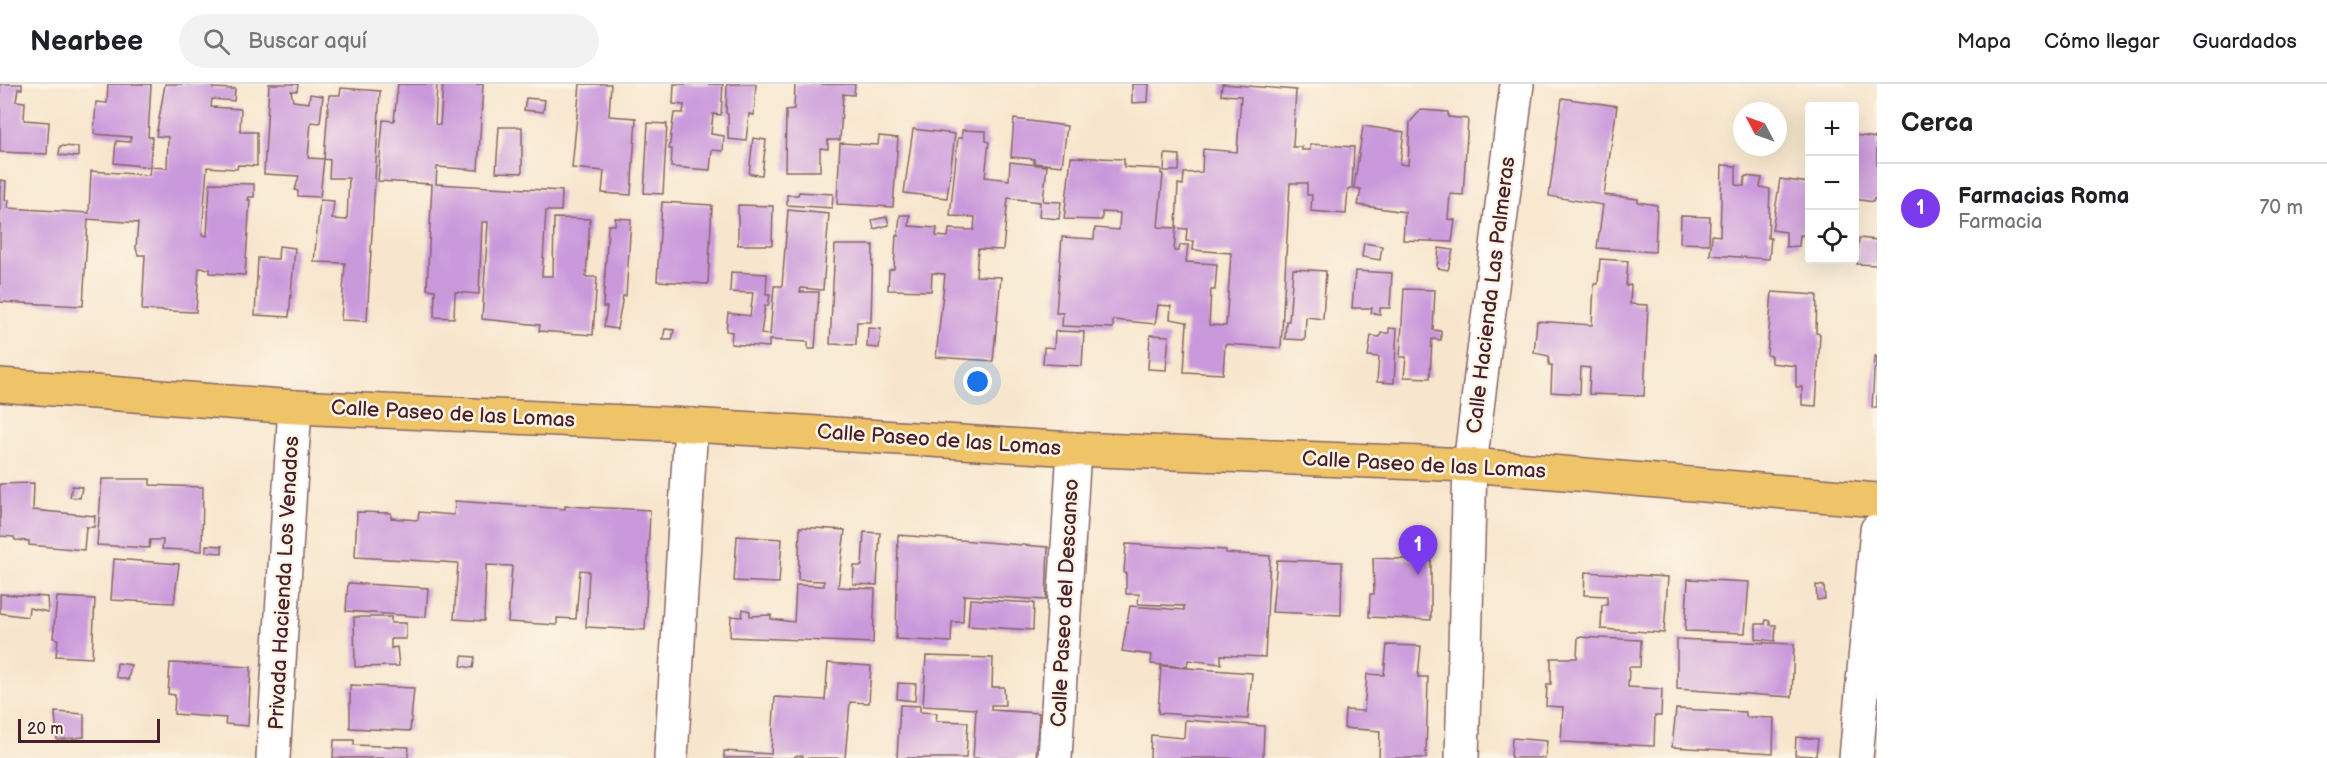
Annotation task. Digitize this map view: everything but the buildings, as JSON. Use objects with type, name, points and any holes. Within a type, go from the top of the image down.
[{"type":"main road","name":"Calle Paseo de las Lomas","points":[[0,385],[295,407],[691,425],[1074,449],[1470,465],[1877,500]]},
{"type":"street","name":"Calle Hacienda Las Palmeras","points":[[1462,758],[1470,465],[1517,84]]},
{"type":"street","name":"Privada Hacienda Los Venados","points":[[273,758],[295,407]]},
{"type":"street","points":[[671,758],[691,425]]},
{"type":"street","name":"Calle Paseo del Descanso","points":[[1055,758],[1074,449]]},
{"type":"street","points":[[1856,758],[1877,530]]},
{"type":"place","name":"Farmacias Roma","points":[[1418,575]]}]
